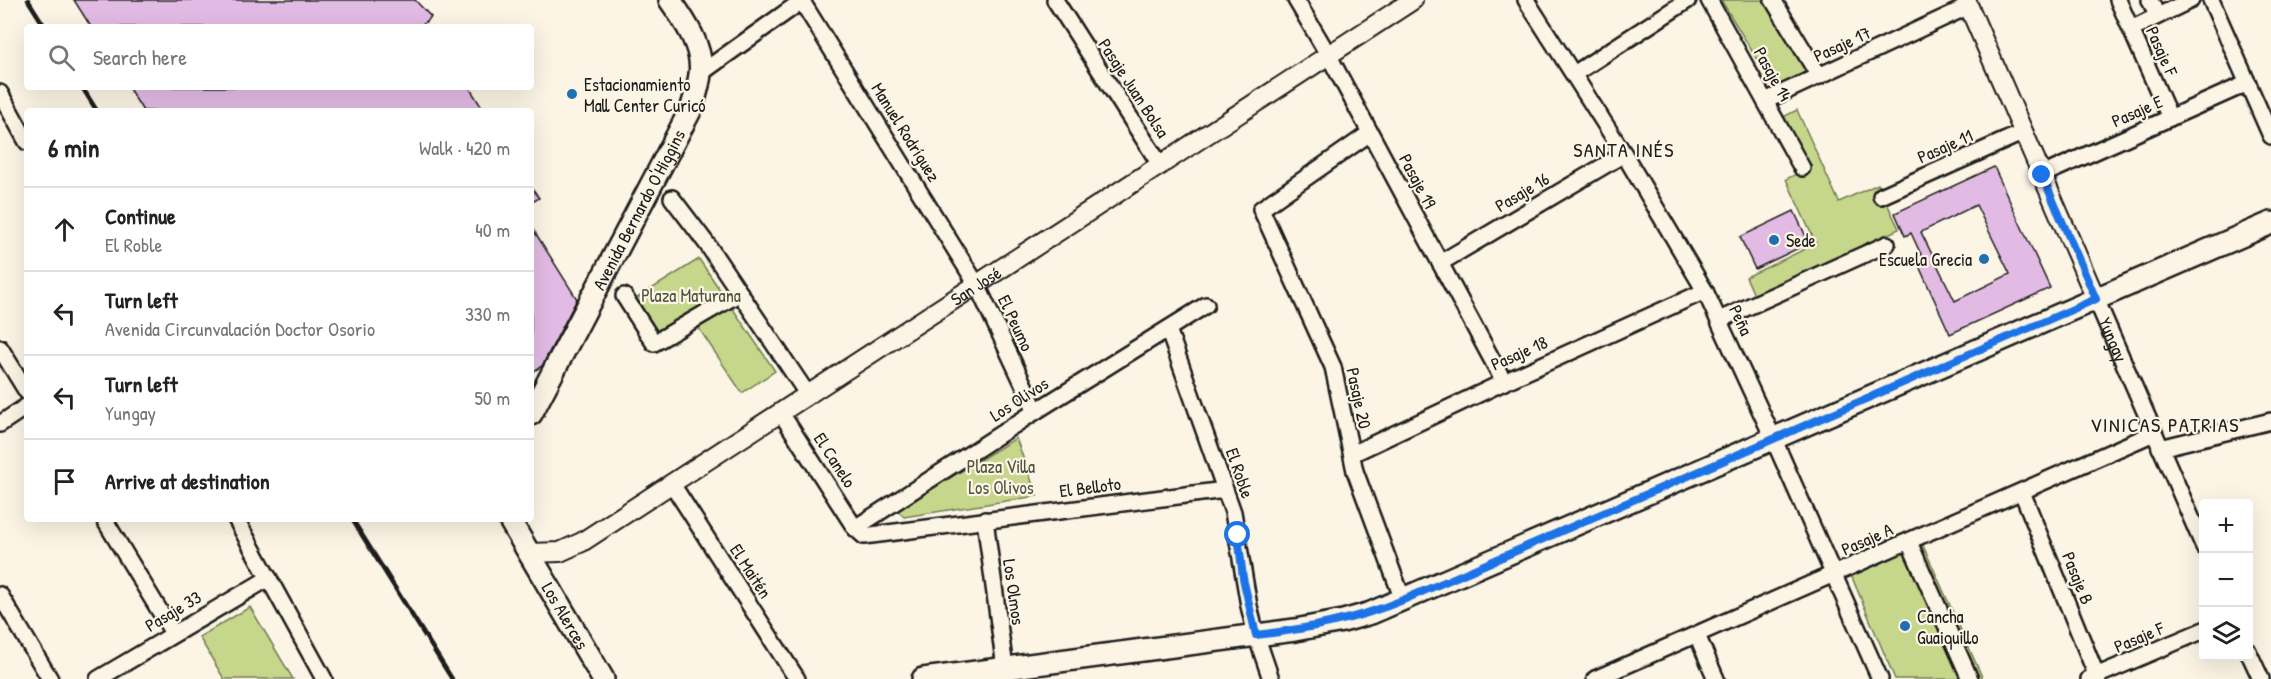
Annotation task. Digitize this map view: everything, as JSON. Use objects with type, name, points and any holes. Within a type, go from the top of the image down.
[{"type":"main road","name":"Avenida Bernardo O'Higgins","points":[[534,408],[692,107],[700,73],[700,60],[696,44],[670,0]]},
{"type":"main road","points":[[923,679],[959,677],[1005,668],[1295,630],[1371,613],[2271,223]]},
{"type":"main road","points":[[511,522],[530,554]]},
{"type":"main road","name":"Los Alerces","points":[[530,554],[603,679]]},
{"type":"main road","points":[[587,655],[592,679]]},
{"type":"street","points":[[700,73],[802,0]]},
{"type":"street","name":"Manuel Rodríguez","points":[[802,0],[977,285]]},
{"type":"street","name":"Pasaje Juan Bolsa","points":[[1055,0],[1161,166]]},
{"type":"street","name":"Pasaje 19","points":[[1296,0],[1329,56],[1504,381]]},
{"type":"street","name":"San José","points":[[530,554],[560,552],[582,542],[1413,0]]},
{"type":"street","name":"Peña","points":[[1526,0],[1624,154],[1705,291],[1880,679]]},
{"type":"street","points":[[1574,74],[1688,0]]},
{"type":"street","name":"Pasaje 14","points":[[1709,0],[1802,168]]},
{"type":"street","points":[[1773,0],[1819,76]]},
{"type":"street","name":"Pasaje F","points":[[2118,0],[2170,118]]},
{"type":"street","name":"Pasaje F","points":[[2150,0],[2157,16]]},
{"type":"street","points":[[2131,29],[2191,0]]},
{"type":"street","points":[[2211,0],[2271,136]]},
{"type":"street","name":"Pasaje 17","points":[[1765,101],[1967,3]]},
{"type":"street","name":"Yungay","points":[[1967,3],[2199,536]]},
{"type":"street","name":"Pasaje E","points":[[2042,175],[2248,83]]},
{"type":"street","points":[[0,93],[24,137]]},
{"type":"street","name":"Pasaje 11","points":[[1881,196],[2024,132]]},
{"type":"street","name":"Pasaje 20","points":[[1370,133],[1261,209],[1326,350],[1338,388],[1355,471],[1403,600]]},
{"type":"street","name":"Pasaje 16","points":[[1440,263],[1624,154]]},
{"type":"street","points":[[672,198],[740,293],[808,395]]},
{"type":"street","points":[[1719,320],[1887,244]]},
{"type":"street","name":"El Peumo","points":[[977,285],[1036,411]]},
{"type":"street","name":"Pasaje 18","points":[[1352,454],[1504,381],[1705,291]]},
{"type":"street","points":[[624,296],[654,343],[740,293]]},
{"type":"street","name":"Los Olivos","points":[[855,528],[1206,305]]},
{"type":"street","name":"El Roble","points":[[1168,329],[1226,490],[1238,535],[1243,578],[1256,635],[1271,679]]},
{"type":"street","points":[[0,348],[24,387]]},
{"type":"street","points":[[0,424],[24,408]]},
{"type":"street","name":"El Canelo","points":[[781,412],[855,528]]},
{"type":"street","points":[[2160,448],[2271,421]]},
{"type":"street","name":"Pasaje A","points":[[1595,679],[2154,433]]},
{"type":"street","name":"El Maitén","points":[[672,484],[797,679]]},
{"type":"street","name":"El Belloto","points":[[855,528],[864,536],[1226,490]]},
{"type":"street","name":"Pasaje B","points":[[2022,492],[2095,678]]},
{"type":"street","name":"Los Olmos","points":[[985,520],[1005,668]]},
{"type":"street","points":[[106,522],[173,633]]},
{"type":"street","points":[[238,522],[324,679]]},
{"type":"street","points":[[1909,542],[1970,679]]},
{"type":"street","name":"Pasaje 33","points":[[98,679],[269,578]]},
{"type":"street","points":[[0,595],[50,679]]},
{"type":"street","name":"Pasaje F","points":[[2095,678],[2199,632]]},
{"type":"street","points":[[1697,635],[1716,679]]},
{"type":"street","points":[[2252,661],[2260,679]]},
{"type":"green space","points":[[1721,0],[1763,0],[1806,71],[1775,89]]},
{"type":"green space","points":[[1797,110],[1839,202],[1878,184],[1899,229],[1755,297],[1746,277],[1816,244],[1786,179],[1807,169],[1783,117]]},
{"type":"green space","name":"Plaza Maturana","points":[[699,259],[775,371],[742,393],[694,321],[660,341],[634,300]]},
{"type":"green space","name":"Plaza Villa Los Olivos","points":[[1016,438],[1037,496],[904,517],[897,510]]},
{"type":"green space","points":[[1921,541],[1983,679],[1895,679],[1851,575]]},
{"type":"green space","points":[[250,607],[293,679],[224,679],[199,637]]},
{"type":"building","points":[[74,0],[415,0],[431,17],[423,24],[89,24]]},
{"type":"building","points":[[130,90],[471,90],[482,108],[141,108]]},
{"type":"building","points":[[1994,167],[2050,288],[1950,334],[1919,266],[1925,263],[1911,233],[1905,236],[1895,213]],"holes":[[[1976,205],[2010,274],[1955,301],[1921,232]]]},
{"type":"building","points":[[534,190],[539,198],[534,201]]},
{"type":"building","name":"Sede","points":[[1794,211],[1809,243],[1755,269],[1740,237]]},
{"type":"building","points":[[534,231],[577,299],[542,366],[534,371]]},
{"type":"railway","points":[[28,0],[43,24]]},
{"type":"railway","points":[[84,90],[95,108]]},
{"type":"railway","points":[[354,522],[452,679]]},
{"type":"place","name":"Estacionamiento Mall Center Curicó","points":[[572,94]]},
{"type":"place","name":"Sede","points":[[1774,240]]},
{"type":"place","name":"Escuela Grecia","points":[[1984,259]]},
{"type":"place","name":"Cancha Guaiquillo","points":[[1905,626]]},
{"type":"district","name":"SANTA INÉS","points":[[1624,149]]},
{"type":"district","name":"VINICAS PATRIAS","points":[[2165,424]]},
{"type":"route","points":[[1238,535],[1243,578],[1256,635],[1343,621],[1403,600],[2096,299],[2042,175]]}]
